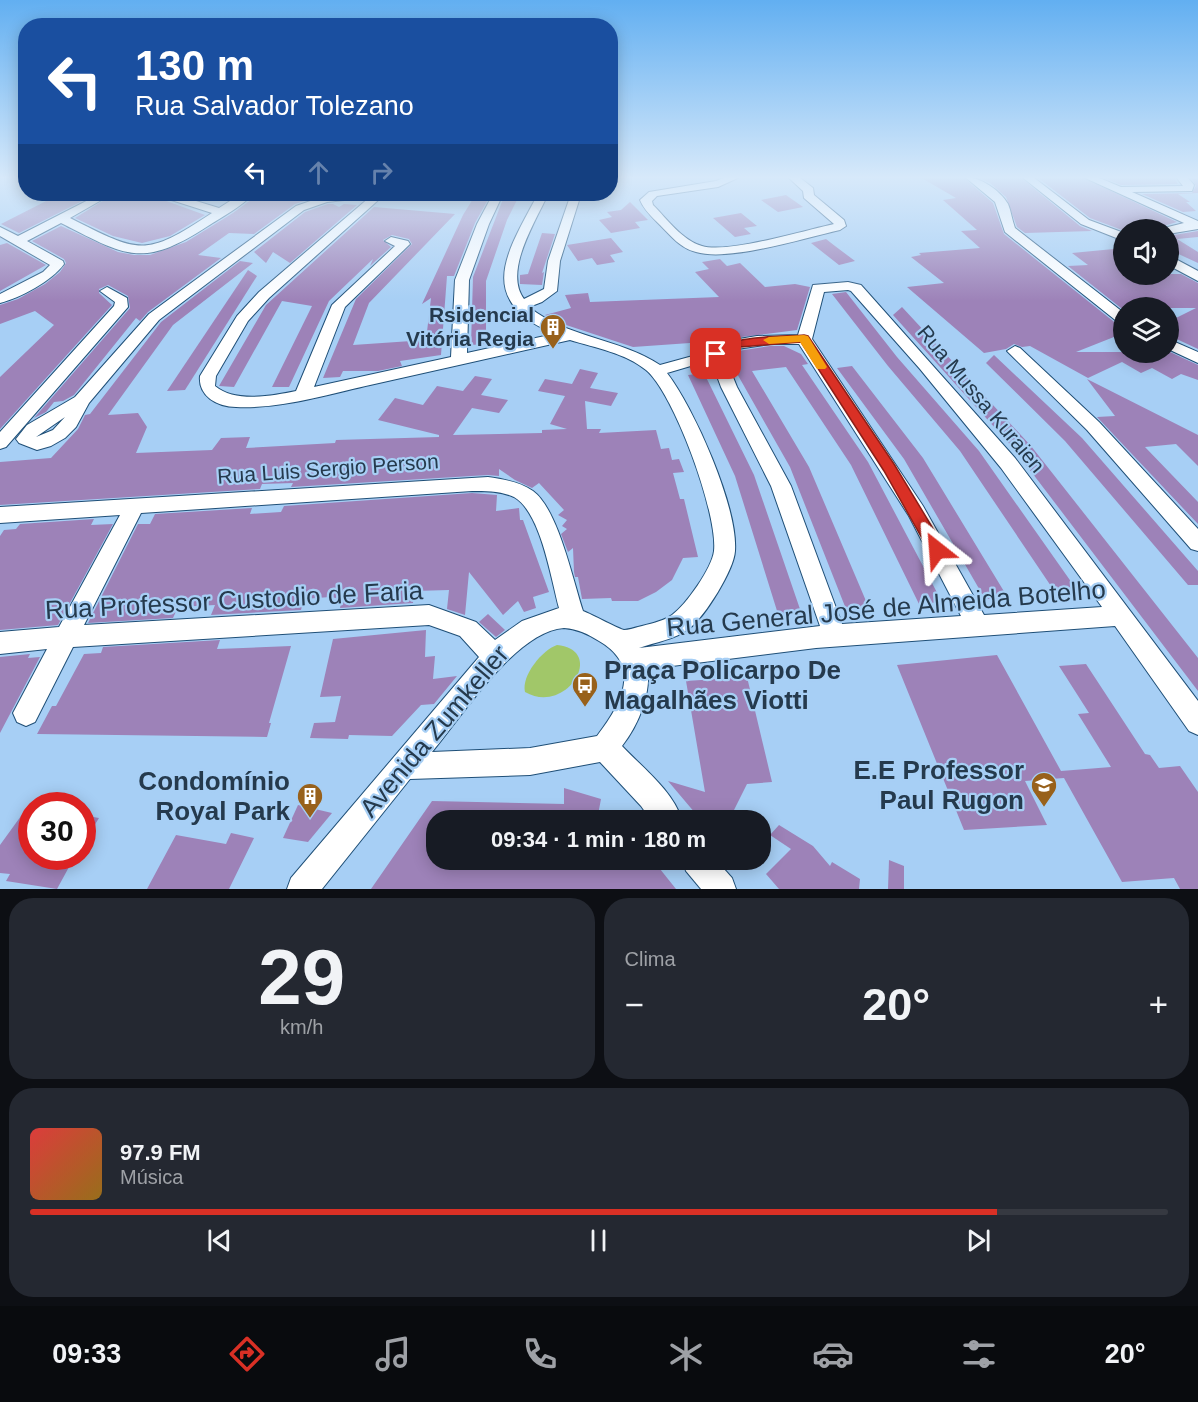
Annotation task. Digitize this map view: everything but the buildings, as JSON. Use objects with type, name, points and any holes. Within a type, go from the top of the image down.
[{"type":"street","points":[[18,241],[60,218]]},
{"type":"street","points":[[62,218],[124,247],[146,252],[163,247],[209,218]]},
{"type":"street","points":[[81,401],[154,317],[286,218]]},
{"type":"street","points":[[353,218],[242,319],[208,376],[207,387],[217,396],[234,402],[260,402],[303,395],[571,335]]},
{"type":"street","points":[[459,361],[462,280],[486,218]]},
{"type":"street","points":[[532,218],[509,272],[511,292],[519,306],[538,320],[571,335],[637,356],[656,370],[674,398],[712,483],[726,547],[721,567],[685,618],[628,650]]},
{"type":"street","points":[[519,306],[537,300],[550,291],[554,261],[568,218]]},
{"type":"street","points":[[660,218],[682,241],[708,251],[736,249],[840,226],[838,218]]},
{"type":"street","points":[[1005,218],[1009,229],[1113,311]]},
{"type":"street","points":[[1080,218],[1113,233]]},
{"type":"street","points":[[1179,228],[1197,224]]},
{"type":"street","points":[[0,231],[58,264],[48,275],[0,299]]},
{"type":"street","points":[[303,395],[339,305],[404,244],[391,241]]},
{"type":"street","points":[[1179,266],[1198,277]]},
{"type":"street","name":"Rua Mussa Kuraien","points":[[804,339],[818,288],[848,286],[856,288],[926,366],[1008,464],[1121,616]]},
{"type":"street","points":[[0,443],[121,307],[122,301],[119,297],[107,291]]},
{"type":"street","points":[[656,370],[716,354],[723,348],[740,344],[804,339],[916,511],[979,627]]},
{"type":"street","points":[[1179,348],[1198,357]]},
{"type":"street","points":[[1015,351],[1094,426],[1198,543]]},
{"type":"street","points":[[716,354],[729,387],[781,486],[835,637]]},
{"type":"street","name":"Rua Luis Sergio Person","points":[[0,515],[472,484],[502,485],[512,488],[533,501],[573,617]]},
{"type":"street","points":[[26,713],[134,507]]},
{"type":"street","name":"Rua Professor Custodio de Faria","points":[[0,643],[429,615],[468,629],[495,656]]},
{"type":"street","name":"Rua General José de Almeida Botelho","points":[[628,650],[692,650],[1121,616],[1198,722]]},
{"type":"street","points":[[402,766],[519,762],[582,755],[605,747],[619,730],[633,698],[637,678],[628,650],[608,631],[573,617]]},
{"type":"street","name":"Avenida Zumkeller","points":[[302,889],[495,656],[519,633],[545,621],[573,617]]},
{"type":"street","points":[[605,747],[651,796],[661,810]]},
{"type":"street","points":[[706,870],[722,889]]},
{"type":"green space","points":[[557,645],[572,649],[579,658],[580,668],[575,679],[566,689],[554,695],[540,697],[525,692],[529,671],[545,652]]},
{"type":"slow traffic","points":[[769,340],[804,339],[821,367]]},
{"type":"place","name":"Rsidencial Vitória Regia","points":[[553,350]]},
{"type":"place","name":"Praça Policarpo De Magalhães Viotti","points":[[585,708]]},
{"type":"place","name":"E.E Professor Paul Rugon","points":[[1044,808]]},
{"type":"place","name":"Condomínio Royal Park","points":[[310,819]]},
{"type":"route","points":[[716,354],[723,348],[740,344],[804,339],[889,468],[937,550]]}]
